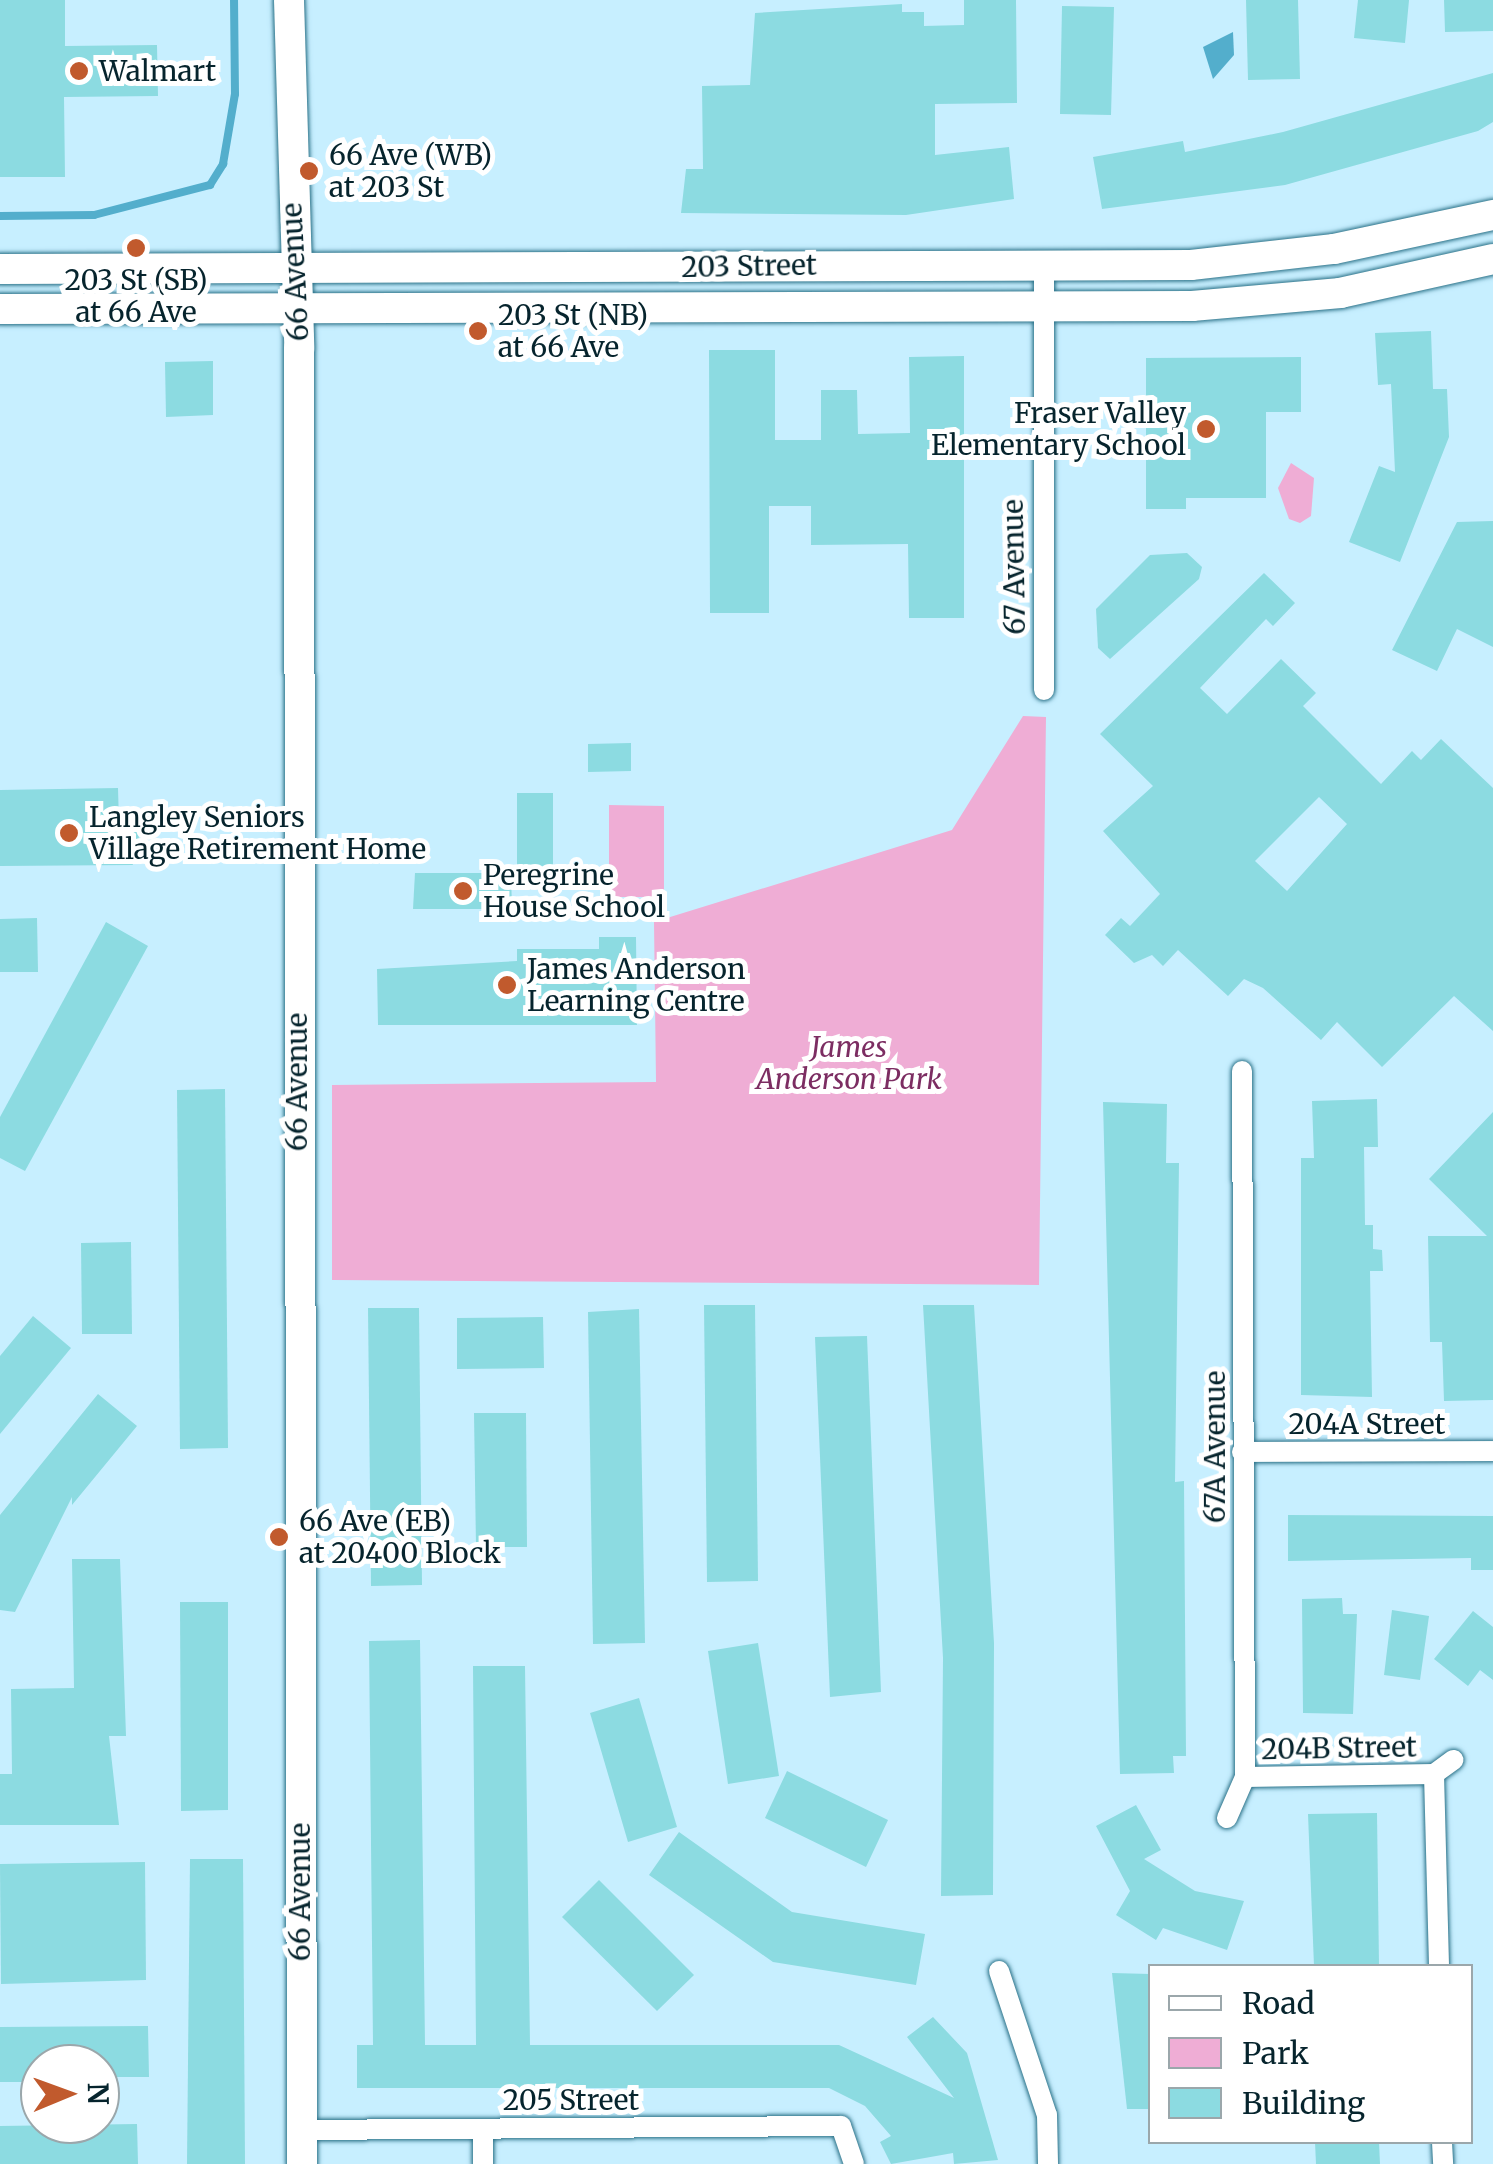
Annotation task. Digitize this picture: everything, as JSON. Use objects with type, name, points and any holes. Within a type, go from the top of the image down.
[{"type":"main road","name":"66 Avenue","points":[[289,0],[295,309],[302,2164]]},
{"type":"main road","name":"203 Street","points":[[0,269],[292,270],[1262,260],[1493,215]]},
{"type":"main road","name":"203 Street","points":[[0,309],[1040,307],[1267,302],[1493,259]]},
{"type":"street","name":"67 Avenue","points":[[1044,263],[1040,307],[1044,690]]},
{"type":"street","name":"67A Avenue","points":[[1227,1818],[1245,1777],[1242,1071]]},
{"type":"street","name":"204A Street","points":[[1242,1452],[1493,1451]]},
{"type":"street","points":[[1438,1964],[1434,1774],[1453,1760]]},
{"type":"street","name":"204B Street","points":[[1245,1777],[1434,1774]]},
{"type":"street","points":[[1000,1971],[1047,2115],[1048,2164]]},
{"type":"street","name":"205 Street","points":[[302,2130],[841,2126],[854,2164]]},
{"type":"street","points":[[483,2129],[483,2164]]},
{"type":"green space","points":[[1291,463],[1314,478],[1311,516],[1300,523],[1289,519],[1278,488]]},
{"type":"green space","name":"James Anderson Park","points":[[1023,716],[1046,717],[1039,1285],[332,1280],[332,1085],[656,1082],[654,922],[952,830]]},
{"type":"green space","points":[[609,805],[664,806],[664,897],[609,897]]},
{"type":"water","points":[[1233,32],[1234,55],[1213,79],[1203,47]]},
{"type":"building","name":"Walmart","points":[[0,0],[65,0],[65,46],[157,45],[158,96],[64,97],[65,177],[0,177]]},
{"type":"building","points":[[964,0],[1016,0],[1017,103],[935,104],[935,155],[1009,147],[1014,199],[906,215],[681,213],[686,169],[703,169],[702,86],[750,85],[755,13],[902,4],[902,12],[924,12],[924,26],[964,25]]},
{"type":"building","points":[[1246,0],[1298,0],[1300,79],[1248,80]]},
{"type":"building","points":[[1358,0],[1409,0],[1405,43],[1354,38]]},
{"type":"building","points":[[1444,0],[1493,0],[1493,31],[1445,32]]},
{"type":"building","points":[[1062,6],[1114,7],[1111,115],[1060,114]]},
{"type":"building","points":[[1493,73],[1493,122],[1478,131],[1285,185],[1102,209],[1093,157],[1183,141],[1185,152],[1283,132]]},
{"type":"building","points":[[1431,331],[1433,389],[1447,389],[1449,437],[1400,562],[1349,542],[1379,466],[1395,472],[1391,384],[1378,385],[1375,333]]},
{"type":"building","points":[[709,350],[775,350],[775,440],[821,440],[821,390],[857,390],[858,434],[910,433],[909,357],[964,356],[964,618],[909,618],[908,544],[811,545],[811,506],[769,506],[769,613],[710,613]]},
{"type":"building","points":[[1301,357],[1301,412],[1266,412],[1266,498],[1186,498],[1186,509],[1146,509],[1146,358]]},
{"type":"building","points":[[213,361],[213,415],[166,417],[165,362]]},
{"type":"building","points":[[1493,521],[1493,647],[1457,629],[1437,671],[1392,650],[1457,522]]},
{"type":"building","points":[[1187,553],[1202,567],[1199,579],[1110,659],[1098,648],[1096,609],[1150,555]]},
{"type":"building","points":[[1264,573],[1295,603],[1273,626],[1266,619],[1200,688],[1227,714],[1281,659],[1316,693],[1303,706],[1381,784],[1412,751],[1421,760],[1441,739],[1493,788],[1493,1031],[1454,996],[1382,1067],[1337,1022],[1321,1040],[1263,988],[1244,979],[1228,996],[1178,950],[1163,966],[1152,955],[1134,963],[1105,935],[1121,918],[1130,926],[1160,894],[1103,831],[1153,786],[1100,734]],"holes":[[[1319,797],[1347,824],[1287,891],[1255,861]]]},
{"type":"building","points":[[631,743],[631,771],[588,772],[588,744]]},
{"type":"building","name":"Langley Seniors Village Retirement Home","points":[[118,788],[119,823],[138,822],[139,843],[124,843],[133,865],[0,866],[0,790]]},
{"type":"building","name":"Peregrine House School","points":[[517,793],[553,793],[553,868],[517,868]]},
{"type":"building","name":"Peregrine House School","points":[[415,873],[511,873],[512,909],[413,909]]},
{"type":"building","points":[[37,918],[38,972],[0,972],[0,919]]},
{"type":"building","points":[[106,922],[148,946],[25,1171],[0,1158],[0,1117]]},
{"type":"building","name":"James Anderson Learning Centre","points":[[599,937],[636,937],[637,1025],[378,1025],[377,969],[517,961],[517,949],[599,949]]},
{"type":"building","points":[[225,1089],[228,1448],[180,1449],[177,1090]]},
{"type":"building","points":[[1377,1099],[1378,1147],[1364,1147],[1365,1225],[1373,1225],[1373,1249],[1382,1250],[1383,1271],[1370,1271],[1372,1397],[1301,1395],[1301,1158],[1314,1158],[1312,1101]]},
{"type":"building","points":[[1103,1102],[1167,1104],[1166,1163],[1179,1163],[1175,1482],[1184,1481],[1186,1756],[1173,1756],[1174,1773],[1120,1774]]},
{"type":"building","points":[[1493,1112],[1493,1400],[1444,1401],[1442,1342],[1430,1342],[1428,1236],[1487,1236],[1429,1179]]},
{"type":"building","points":[[131,1242],[132,1334],[82,1334],[81,1243]]},
{"type":"building","points":[[704,1305],[755,1305],[758,1581],[707,1582]]},
{"type":"building","points":[[923,1305],[974,1305],[994,1643],[993,1895],[941,1896],[943,1658]]},
{"type":"building","points":[[368,1308],[419,1308],[422,1585],[371,1586]]},
{"type":"building","points":[[639,1309],[645,1643],[593,1644],[588,1312]]},
{"type":"building","points":[[33,1316],[71,1348],[0,1434],[0,1356]]},
{"type":"building","points":[[543,1317],[544,1368],[457,1369],[457,1318]]},
{"type":"building","points":[[867,1336],[881,1692],[830,1697],[815,1337]]},
{"type":"building","points":[[98,1394],[137,1426],[72,1505],[72,1497],[15,1612],[0,1610],[0,1515]]},
{"type":"building","points":[[474,1413],[526,1413],[527,1547],[476,1547]]},
{"type":"building","points":[[1288,1515],[1493,1516],[1493,1570],[1471,1570],[1471,1558],[1288,1561]]},
{"type":"building","points":[[72,1559],[120,1559],[126,1736],[109,1736],[119,1825],[0,1825],[0,1774],[12,1774],[11,1689],[74,1688]]},
{"type":"building","points":[[1342,1598],[1343,1614],[1357,1614],[1353,1714],[1303,1713],[1302,1599]]},
{"type":"building","points":[[180,1602],[228,1602],[228,1810],[181,1811]]},
{"type":"building","points":[[1392,1610],[1429,1616],[1420,1680],[1384,1675]]},
{"type":"building","points":[[1473,1611],[1493,1627],[1493,1680],[1480,1670],[1468,1686],[1434,1659]]},
{"type":"building","points":[[420,1640],[425,2045],[476,2045],[473,1666],[525,1666],[530,2045],[839,2045],[954,2098],[907,2037],[933,2017],[967,2053],[998,2160],[954,2164],[953,2153],[891,2164],[880,2142],[891,2136],[865,2106],[829,2088],[357,2088],[357,2045],[373,2045],[369,1641]]},
{"type":"building","points":[[758,1643],[779,1776],[728,1784],[708,1651]]},
{"type":"building","points":[[639,1698],[677,1827],[628,1842],[590,1713]]},
{"type":"building","points":[[787,1771],[888,1820],[866,1867],[765,1818]]},
{"type":"building","points":[[1136,1805],[1161,1850],[1144,1859],[1195,1891],[1244,1901],[1227,1950],[1163,1928],[1156,1940],[1116,1915],[1130,1891],[1096,1826]]},
{"type":"building","points":[[1377,1813],[1379,1964],[1314,1964],[1308,1814]]},
{"type":"building","points":[[679,1832],[792,1912],[925,1934],[916,1985],[773,1962],[649,1875]]},
{"type":"building","points":[[190,1859],[243,1859],[245,2164],[187,2164]]},
{"type":"building","points":[[145,1862],[146,1980],[1,1984],[0,1864]]},
{"type":"building","points":[[599,1880],[694,1975],[657,2011],[562,1917]]},
{"type":"building","points":[[1112,1973],[1148,1974],[1148,2109],[1127,2109]]},
{"type":"building","points":[[148,2026],[149,2077],[120,2077],[120,2044],[20,2044],[20,2082],[0,2082],[0,2027]]},
{"type":"building","points":[[120,2124],[137,2124],[138,2164],[0,2164],[0,2126],[20,2126],[20,2144],[120,2144]]},
{"type":"building","points":[[1315,2144],[1379,2144],[1380,2164],[1316,2164]]},
{"type":"waterway","points":[[0,216],[94,215],[210,185],[223,164],[235,94],[234,0]]},
{"type":"place","name":"Walmart","points":[[79,71]]},
{"type":"place","name":"66 Ave (WB) at 203 St","points":[[309,171]]},
{"type":"place","name":"203 St (SB) at 66 Ave","points":[[136,248]]},
{"type":"place","name":"203 St (NB) at 66 Ave","points":[[478,331]]},
{"type":"place","name":"Fraser Valley Elementary School","points":[[1206,429]]},
{"type":"place","name":"Langley Seniors Village Retirement Home","points":[[69,833]]},
{"type":"place","name":"Peregrine House School","points":[[463,891]]},
{"type":"place","name":"James Anderson Learning Centre","points":[[507,985]]},
{"type":"place","name":"66 Ave (EB) at 20400 Block","points":[[279,1537]]}]
